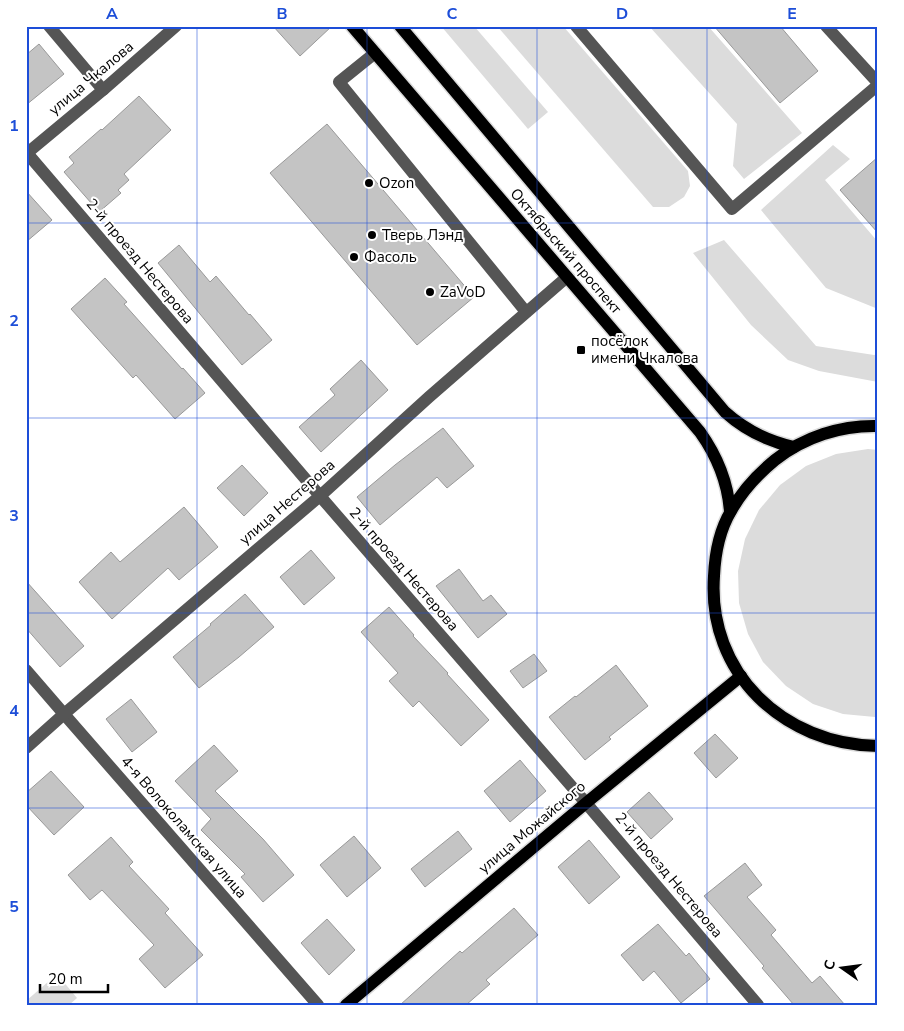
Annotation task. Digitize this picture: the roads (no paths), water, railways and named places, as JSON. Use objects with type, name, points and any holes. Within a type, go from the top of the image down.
[{"type":"main road","name":"Октябрьский проспект","points":[[352,26],[705,440],[723,474],[728,492],[730,512]]},
{"type":"main road","name":"Октябрьский проспект","points":[[400,26],[725,412],[745,428],[777,443],[794,447]]},
{"type":"main road","points":[[878,426],[856,427],[824,434],[794,447],[767,466],[741,495],[722,529],[717,548],[713,586],[714,605],[721,633],[731,660],[751,689],[774,712],[802,729],[832,741],[878,746]]},
{"type":"main road","name":"улица Можайского","points":[[346,1005],[586,803],[741,676]]},
{"type":"street","points":[[49,26],[103,90]]},
{"type":"street","name":"улица Чкалова","points":[[26,153],[103,90],[176,26]]},
{"type":"street","points":[[576,26],[732,209],[878,84],[826,26]]},
{"type":"street","points":[[375,53],[339,82],[526,312]]},
{"type":"street","name":"2-й проезд Нестерова","points":[[26,153],[758,1005]]},
{"type":"street","name":"улица Нестерова","points":[[26,748],[320,496],[429,397],[567,277]]},
{"type":"street","name":"4-я Волоколамская улица","points":[[26,670],[318,1005]]},
{"type":"place","name":"Ozon","points":[[369,183]]},
{"type":"place","name":"Тверь Лэнд","points":[[372,235]]},
{"type":"place","name":"Фасоль","points":[[354,257]]},
{"type":"place","name":"ZaVoD","points":[[430,292]]},
{"type":"place","name":"посёлок имени Чкалова","points":[[581,350]]}]
